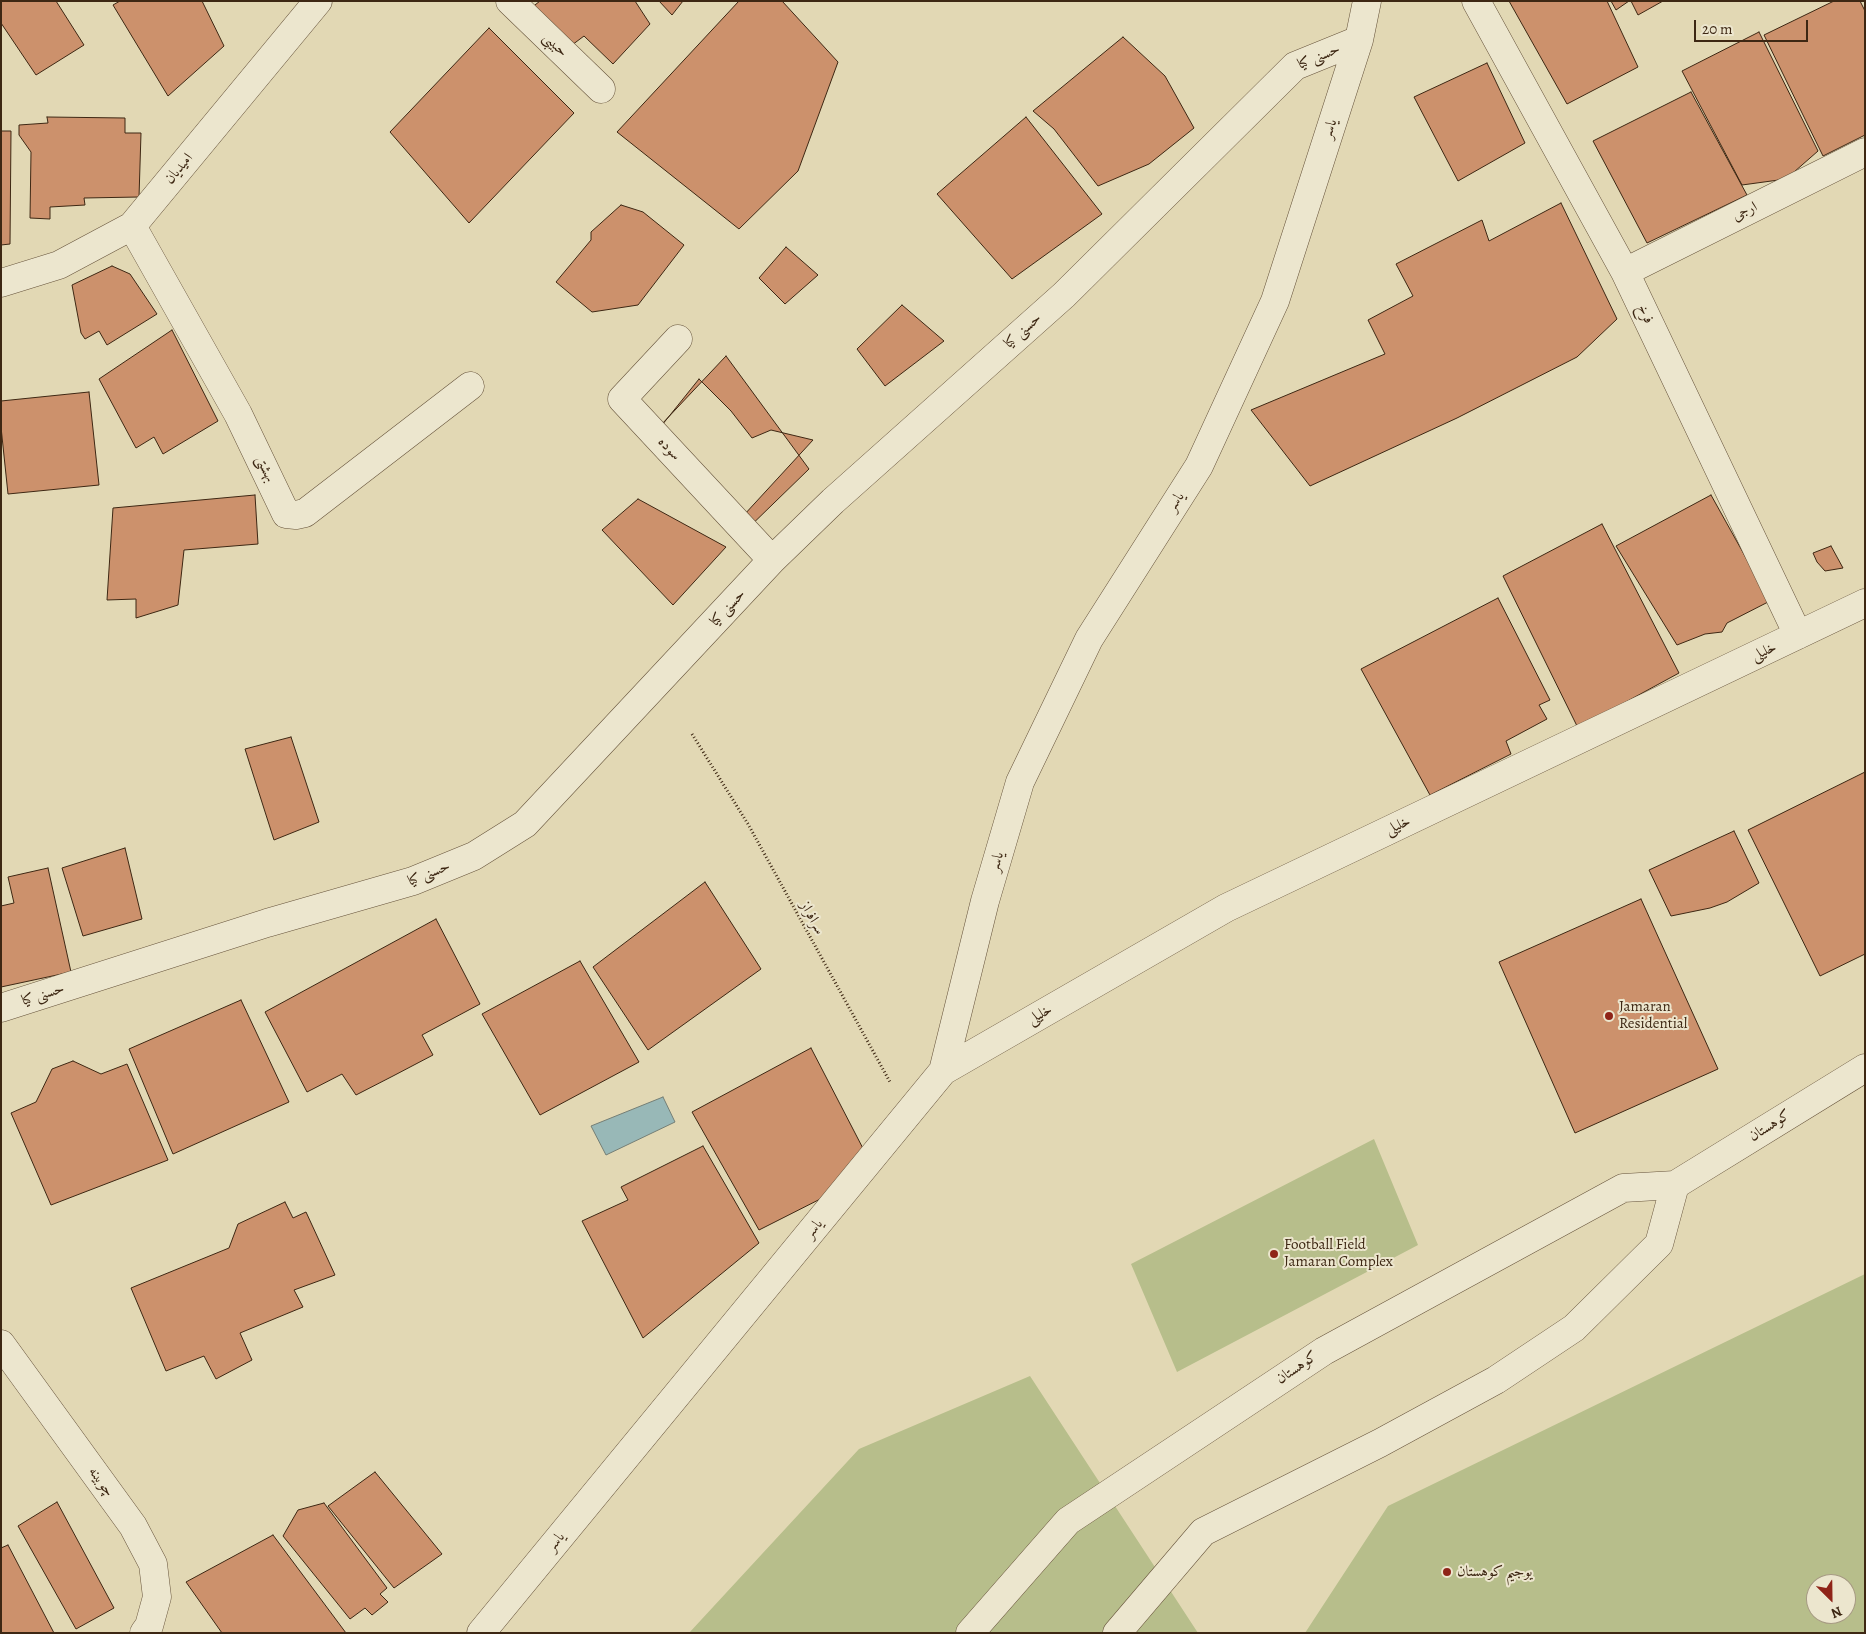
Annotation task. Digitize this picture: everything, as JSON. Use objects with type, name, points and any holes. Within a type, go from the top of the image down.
[{"type":"street","name":"امیدیان","points":[[1,283],[59,265],[132,226],[318,1]]},
{"type":"street","name":"حبیبی","points":[[510,1],[600,88]]},
{"type":"street","name":"یاسر","points":[[482,1633],[943,1071],[985,901],[1020,782],[1088,639],[1199,466],[1275,301],[1359,40],[1368,1]]},
{"type":"street","name":"فرخ","points":[[1476,1],[1625,272],[1798,635]]},
{"type":"street","name":"حسنی کیا","points":[[1,1008],[267,923],[413,881],[474,856],[525,824],[772,560],[833,501],[1064,295],[1295,66],[1359,40]]},
{"type":"street","name":"ارجی","points":[[1625,272],[1865,152]]},
{"type":"street","name":"بهشتی","points":[[132,226],[238,414],[286,514],[296,515],[305,513],[470,386]]},
{"type":"street","name":"سوده","points":[[678,338],[622,399],[772,560]]},
{"type":"street","name":"خلیلی","points":[[943,1071],[1226,908],[1865,603]]},
{"type":"street","name":"کوهستان","points":[[970,1633],[1068,1521],[1324,1350],[1623,1188],[1675,1185],[1865,1068]]},
{"type":"street","points":[[1117,1633],[1203,1532],[1380,1443],[1496,1380],[1574,1328],[1659,1244],[1675,1185]]},
{"type":"street","name":"چوبینه","points":[[1,1344],[133,1526],[153,1564],[157,1597],[149,1626],[144,1633]]},
{"type":"path","name":"سرافراز","points":[[692,734],[748,824],[908,1115]]},
{"type":"green space","name":"Football Field Jamaran Complex","points":[[1374,1139],[1418,1245],[1177,1372],[1131,1264]]},
{"type":"green space","points":[[1865,1274],[1865,1633],[1305,1633],[1388,1506]]},
{"type":"green space","points":[[1030,1376],[1198,1633],[689,1633],[859,1449]]},
{"type":"water","points":[[663,1097],[675,1122],[606,1155],[591,1126]]},
{"type":"building","points":[[1,1],[56,1],[84,45],[36,75],[1,23]]},
{"type":"building","points":[[120,1],[202,1],[224,46],[168,96],[113,5]]},
{"type":"building","points":[[540,1],[635,1],[650,24],[613,64],[584,36],[572,45],[530,9]]},
{"type":"building","points":[[659,1],[683,1],[672,15]]},
{"type":"building","points":[[739,1],[782,1],[838,62],[798,171],[739,229],[617,132]]},
{"type":"building","points":[[1509,1],[1607,1],[1638,67],[1567,104]]},
{"type":"building","points":[[1611,1],[1629,1],[1616,10]]},
{"type":"building","points":[[1631,1],[1663,1],[1638,15]]},
{"type":"building","points":[[1834,1],[1860,1],[1865,11],[1865,135],[1823,156],[1764,35]]},
{"type":"building","points":[[489,28],[574,113],[469,223],[390,132]]},
{"type":"building","points":[[1759,32],[1818,151],[1786,179],[1742,185],[1682,71]]},
{"type":"building","points":[[1123,37],[1165,76],[1194,128],[1149,164],[1098,186],[1054,129],[1033,111]]},
{"type":"building","points":[[1487,63],[1525,143],[1458,181],[1414,97]]},
{"type":"building","points":[[1691,92],[1747,195],[1647,243],[1593,141]]},
{"type":"building","points":[[47,117],[125,118],[125,133],[141,133],[139,197],[84,198],[85,205],[50,207],[50,219],[30,218],[31,152],[19,135],[19,125],[48,123]]},
{"type":"building","points":[[1026,117],[1102,214],[1012,279],[937,194]]},
{"type":"building","points":[[1,131],[11,131],[10,244],[1,245]]},
{"type":"building","points":[[1561,203],[1617,319],[1577,357],[1457,418],[1310,486],[1251,410],[1385,354],[1368,320],[1413,296],[1396,264],[1482,220],[1489,241]]},
{"type":"building","points":[[621,205],[643,212],[684,245],[638,305],[592,312],[556,282],[591,240],[591,232]]},
{"type":"building","points":[[786,247],[818,275],[785,304],[759,278]]},
{"type":"building","points":[[112,266],[130,274],[157,314],[107,345],[99,331],[85,339],[81,333],[72,285]]},
{"type":"building","points":[[902,305],[944,341],[885,386],[857,349]]},
{"type":"building","points":[[172,330],[218,421],[163,454],[154,437],[136,448],[99,379]]},
{"type":"building","points":[[726,356],[809,469],[739,537],[644,443]]},
{"type":"building","points":[[699,379],[731,411],[752,438],[771,430],[813,440],[732,528],[646,445]]},
{"type":"building","points":[[89,392],[99,485],[8,494],[1,427],[1,401]]},
{"type":"building","points":[[255,495],[258,544],[184,550],[178,605],[136,618],[136,599],[107,600],[113,508]]},
{"type":"building","points":[[1711,495],[1770,601],[1727,623],[1722,632],[1705,634],[1677,645],[1616,546]]},
{"type":"building","points":[[638,499],[726,547],[673,605],[602,530]]},
{"type":"building","points":[[1602,524],[1679,673],[1578,728],[1503,576]]},
{"type":"building","points":[[1831,546],[1843,568],[1825,571],[1817,562],[1813,553]]},
{"type":"building","points":[[1498,598],[1550,700],[1539,705],[1547,719],[1506,741],[1511,754],[1430,795],[1361,669]]},
{"type":"building","points":[[291,737],[319,822],[274,840],[245,749]]},
{"type":"building","points":[[1865,772],[1865,954],[1820,976],[1748,830]]},
{"type":"building","points":[[1734,831],[1759,883],[1727,902],[1710,908],[1671,916],[1649,870]]},
{"type":"building","points":[[125,848],[142,919],[83,936],[62,868]]},
{"type":"building","points":[[48,868],[71,972],[1,987],[1,906],[14,903],[8,877]]},
{"type":"building","points":[[705,882],[761,969],[648,1050],[593,967]]},
{"type":"building","name":"Jamaran Residential","points":[[1641,899],[1718,1069],[1575,1133],[1499,962]]},
{"type":"building","points":[[436,919],[480,1004],[422,1035],[433,1055],[356,1095],[342,1074],[307,1092],[265,1012]]},
{"type":"building","points":[[580,961],[639,1062],[540,1115],[482,1014]]},
{"type":"building","points":[[241,1000],[289,1102],[173,1154],[129,1049]]},
{"type":"building","points":[[811,1048],[869,1160],[848,1185],[759,1230],[692,1112]]},
{"type":"building","points":[[73,1061],[101,1074],[127,1064],[168,1160],[51,1205],[11,1113],[36,1102],[52,1069]]},
{"type":"building","points":[[703,1146],[759,1243],[643,1338],[582,1221],[628,1200],[621,1187]]},
{"type":"building","points":[[285,1202],[293,1218],[306,1212],[335,1275],[294,1290],[303,1307],[240,1333],[252,1360],[216,1379],[204,1356],[166,1371],[131,1288],[229,1248],[238,1224]]},
{"type":"building","points":[[375,1472],[442,1554],[394,1588],[328,1506]]},
{"type":"building","points":[[57,1502],[114,1608],[76,1629],[18,1526]]},
{"type":"building","points":[[324,1503],[387,1588],[380,1594],[388,1602],[372,1615],[365,1608],[350,1619],[283,1536],[298,1510]]},
{"type":"building","points":[[273,1535],[346,1633],[222,1633],[186,1582]]},
{"type":"building","points":[[8,1545],[54,1633],[1,1633],[1,1548]]},
{"type":"place","name":"Jamaran Residential","points":[[1609,1016]]},
{"type":"place","name":"Football Field Jamaran Complex","points":[[1274,1254]]},
{"type":"place","name":"یوجیم کوهستان","points":[[1447,1572]]}]
